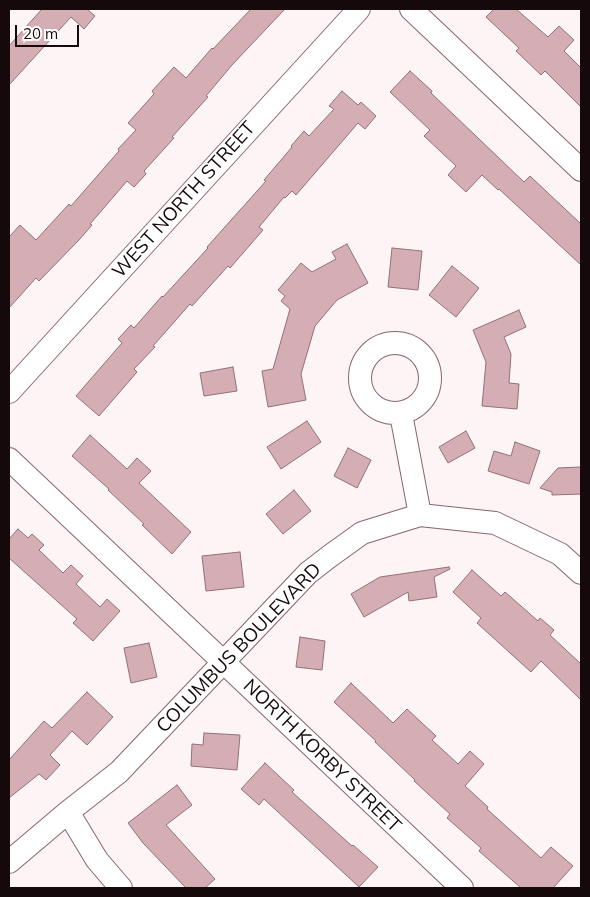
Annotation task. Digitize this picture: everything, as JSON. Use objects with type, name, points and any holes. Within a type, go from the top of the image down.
[{"type":"street","name":"WEST NORTH STREET","points":[[9,392],[359,9]]},
{"type":"street","points":[[411,9],[581,170]]},
{"type":"street","points":[[401,414],[420,515]]},
{"type":"street","name":"NORTH KORBY STREET","points":[[9,459],[462,888]]},
{"type":"street","name":"COLUMBUS BOULEVARD","points":[[9,862],[119,772],[308,573],[362,533],[420,515],[495,523],[560,554],[580,568]]},
{"type":"street","points":[[68,812],[97,860],[121,888]]},
{"type":"building","points":[[42,9],[87,9],[95,16],[84,29],[71,17],[9,85],[9,46]]},
{"type":"building","points":[[251,9],[285,9],[232,65],[206,96],[208,97],[172,137],[174,138],[144,171],[146,174],[134,187],[127,181],[90,224],[92,225],[79,240],[39,281],[36,278],[9,308],[9,237],[20,225],[36,240],[69,204],[71,206],[136,130],[128,123],[154,94],[152,91],[174,67],[186,78],[212,48]]},
{"type":"building","points":[[494,9],[516,9],[548,37],[559,26],[574,40],[564,51],[581,68],[581,107],[545,71],[541,75],[516,51],[519,48],[486,17]]},
{"type":"building","points":[[410,71],[524,182],[530,176],[581,224],[581,265],[482,175],[466,192],[448,175],[456,166],[424,136],[430,130],[390,92]]},
{"type":"building","points":[[342,91],[358,105],[361,102],[376,116],[365,129],[358,123],[296,195],[292,191],[284,197],[259,227],[263,230],[230,268],[228,266],[192,306],[190,304],[153,346],[155,347],[134,369],[137,372],[99,416],[76,396],[122,343],[118,339],[131,325],[134,328],[208,248],[266,181],[264,180],[304,131],[309,136],[334,109],[329,106]]},
{"type":"building","points":[[347,244],[368,283],[337,300],[315,326],[301,374],[306,400],[268,407],[262,371],[273,369],[290,309],[281,301],[285,296],[278,290],[301,263],[312,272],[336,259],[332,252]]},
{"type":"building","points":[[392,248],[422,251],[418,290],[388,287]]},
{"type":"building","points":[[452,266],[479,288],[456,317],[429,295]]},
{"type":"building","points":[[519,310],[526,327],[504,337],[511,354],[509,383],[519,384],[517,409],[482,406],[486,362],[473,330]]},
{"type":"building","points":[[233,367],[237,391],[204,396],[200,373]]},
{"type":"building","points":[[307,421],[321,442],[281,469],[267,447]]},
{"type":"building","points":[[466,431],[475,448],[448,463],[439,447]]},
{"type":"building","points":[[90,435],[127,469],[137,458],[151,471],[139,483],[191,532],[172,554],[109,489],[72,456]]},
{"type":"building","points":[[515,442],[540,451],[529,484],[488,471],[494,451],[511,456]]},
{"type":"building","points":[[348,448],[371,460],[357,488],[334,476]]},
{"type":"building","points":[[581,467],[581,494],[552,495],[552,492],[540,488],[558,468]]},
{"type":"building","points":[[294,490],[311,511],[283,534],[266,514]]},
{"type":"building","points":[[18,529],[28,538],[32,534],[44,545],[39,550],[63,573],[71,565],[83,576],[76,584],[100,607],[107,599],[120,611],[93,641],[73,623],[77,619],[9,558],[9,539]]},
{"type":"building","points":[[240,552],[244,587],[206,591],[202,556]]},
{"type":"building","points":[[449,567],[450,569],[434,577],[437,597],[409,601],[408,592],[364,617],[351,594],[380,577]]},
{"type":"building","points":[[472,570],[501,596],[505,592],[538,621],[540,618],[554,630],[550,635],[581,664],[581,700],[541,661],[531,672],[477,623],[481,618],[453,592]]},
{"type":"building","points":[[300,637],[325,641],[322,670],[296,667]]},
{"type":"building","points":[[149,643],[157,677],[131,683],[124,648]]},
{"type":"building","points":[[351,683],[393,723],[407,709],[436,736],[432,740],[458,764],[470,751],[484,764],[465,786],[488,807],[487,809],[541,858],[551,847],[573,866],[553,888],[521,888],[479,851],[481,848],[447,818],[450,814],[334,702]]},
{"type":"building","points":[[87,692],[113,717],[87,745],[72,731],[50,755],[60,765],[46,780],[39,774],[9,798],[9,760],[44,721],[52,728]]},
{"type":"building","points":[[204,733],[240,735],[237,770],[191,766],[192,744],[203,745]]},
{"type":"building","points":[[265,763],[294,790],[292,792],[378,867],[359,887],[264,799],[259,805],[241,789]]},
{"type":"building","points":[[177,785],[192,805],[166,825],[215,879],[205,888],[186,888],[143,843],[128,823]]}]
